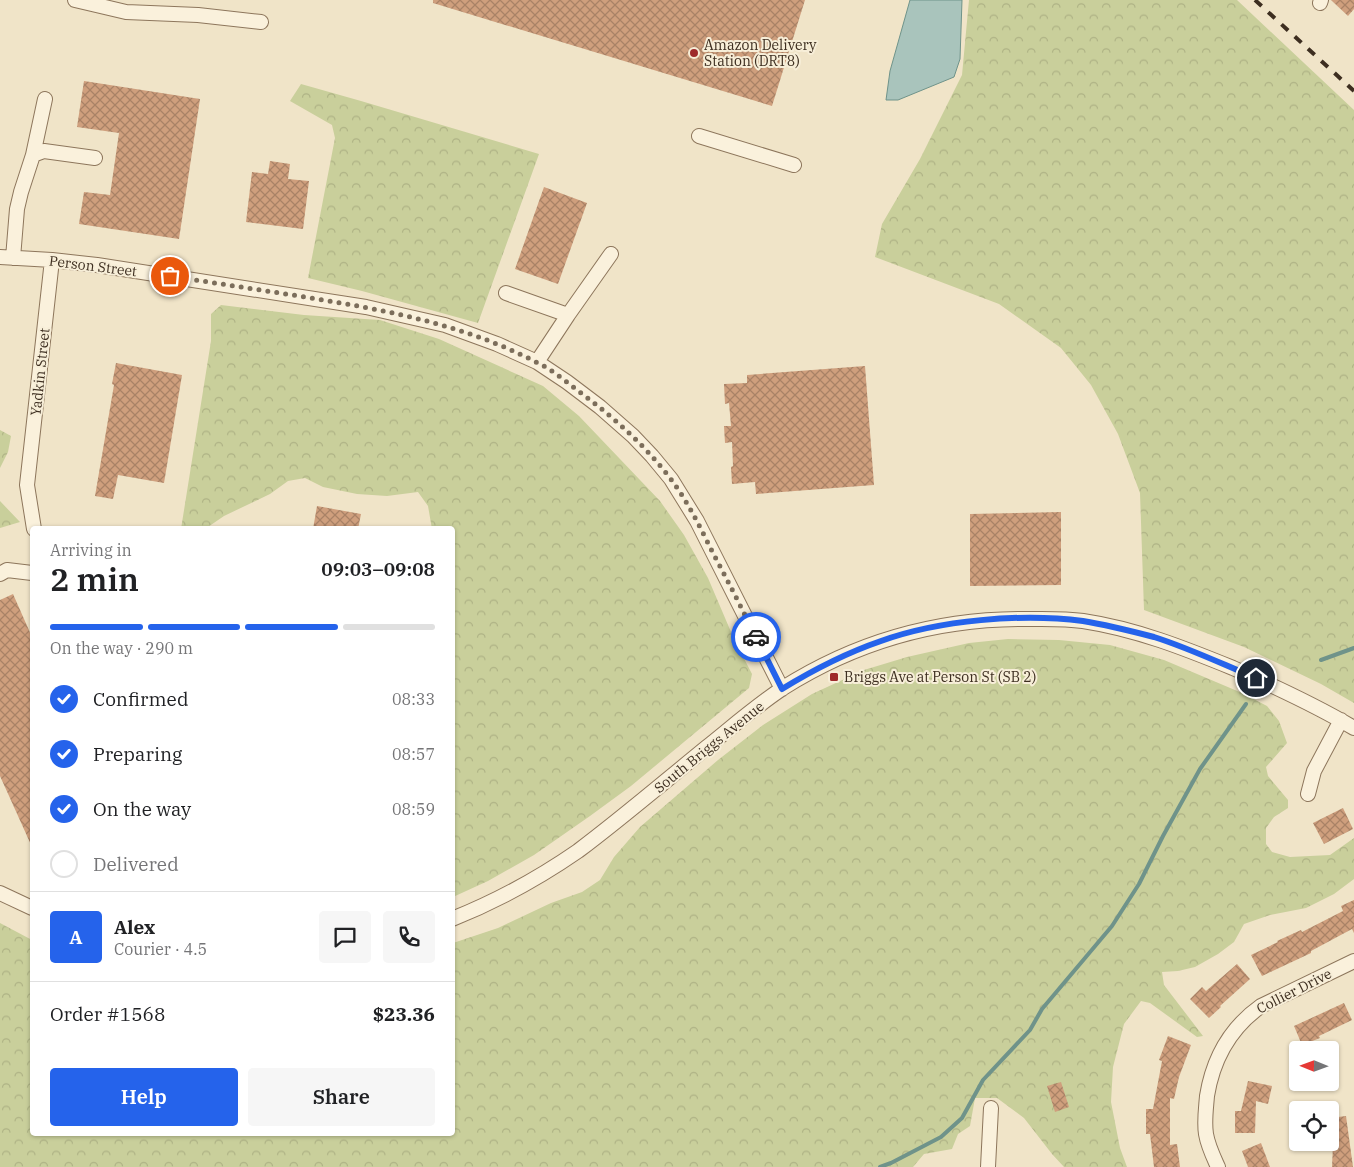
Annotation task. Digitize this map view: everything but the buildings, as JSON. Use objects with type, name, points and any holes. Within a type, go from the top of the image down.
[{"type":"street","points":[[75,0],[126,12],[198,15],[261,22]]},
{"type":"street","points":[[6,257],[21,192],[33,155],[45,99]]},
{"type":"street","points":[[699,136],[794,165]]},
{"type":"street","points":[[33,155],[44,151],[95,158]]},
{"type":"street","points":[[538,362],[611,254]]},
{"type":"street","name":"Person Street","points":[[6,257],[97,265],[366,307],[445,325],[497,344],[538,362],[600,407],[633,436],[671,479],[697,521],[782,689]]},
{"type":"street","name":"Yadkin Street","points":[[34,526],[27,485],[52,260]]},
{"type":"street","points":[[506,293],[568,315]]},
{"type":"street","points":[[0,574],[7,570],[30,573]]},
{"type":"street","name":"South Briggs Avenue","points":[[455,918],[481,908],[557,866],[782,689],[817,668],[848,654],[903,634],[962,622],[1002,619],[1083,621],[1119,628],[1156,638],[1196,653],[1286,692],[1354,728]]},
{"type":"street","points":[[1308,794],[1314,771],[1340,720]]},
{"type":"street","points":[[0,893],[30,907]]},
{"type":"street","name":"Collier Drive","points":[[1218,1167],[1210,1150],[1206,1135],[1206,1107],[1208,1089],[1215,1065],[1219,1054],[1232,1034],[1251,1013],[1261,1006],[1354,961]]},
{"type":"street","points":[[988,1167],[991,1108]]},
{"type":"green space","points":[[969,0],[1237,0],[1354,110],[1354,703],[1321,684],[1244,647],[1144,610],[1140,493],[1118,434],[1091,385],[1061,348],[999,304],[875,257],[882,224],[920,159],[962,75]]},
{"type":"green space","points":[[301,84],[539,154],[478,323],[308,278],[335,138],[332,125],[290,101]]},
{"type":"green space","points":[[221,305],[304,315],[380,320],[439,339],[543,386],[579,416],[660,501],[684,535],[708,578],[734,639],[752,674],[749,688],[631,786],[590,816],[534,855],[488,881],[455,896],[455,526],[431,526],[428,506],[418,492],[387,496],[357,494],[323,487],[305,478],[288,481],[270,494],[224,516],[209,526],[181,526],[211,341],[211,314]]},
{"type":"green space","points":[[0,430],[11,436],[8,452],[0,468]]},
{"type":"green space","points":[[0,501],[20,522],[0,528]]},
{"type":"green space","points":[[1008,639],[1059,640],[1110,645],[1164,660],[1242,693],[1267,706],[1279,721],[1287,743],[1266,767],[1268,776],[1288,800],[1288,808],[1274,817],[1266,828],[1266,844],[1272,852],[1290,857],[1330,855],[1354,838],[1354,879],[1334,894],[1306,908],[1270,915],[1244,924],[1234,942],[1218,954],[1195,967],[1162,972],[1164,985],[1203,1036],[1197,1037],[1150,1003],[1141,1001],[1124,1024],[1113,1067],[1111,1102],[1120,1148],[1127,1167],[1064,1167],[1024,1118],[997,1098],[975,1098],[970,1126],[958,1134],[952,1149],[924,1154],[913,1167],[0,1167],[0,923],[30,939],[30,1136],[455,1136],[455,942],[498,928],[551,903],[582,892],[600,880],[614,857],[640,827],[718,760],[763,725],[812,694],[864,670],[907,657],[969,643]]},
{"type":"water","points":[[910,0],[962,0],[960,59],[954,77],[898,100],[886,100],[890,71]]},
{"type":"waterway","points":[[1321,660],[1354,648]]},
{"type":"waterway","points":[[880,1167],[941,1137],[962,1118],[983,1080],[1030,1030],[1042,1009],[1112,926],[1139,884],[1200,769],[1246,704]]},
{"type":"railway","points":[[1255,0],[1354,91]]},
{"type":"way so far","points":[[170,276],[407,315],[445,325],[497,344],[538,362],[600,407],[633,436],[671,479],[697,521],[756,637]]},
{"type":"place","name":"Amazon Delivery Station (DRT8)","points":[[694,53]]},
{"type":"place","name":"Briggs Ave at Person St (SB 2)","points":[[834,677]]},
{"type":"route","points":[[756,637],[782,689],[817,668],[848,654],[903,634],[962,622],[1041,618],[1083,621],[1156,638],[1256,678]]}]
